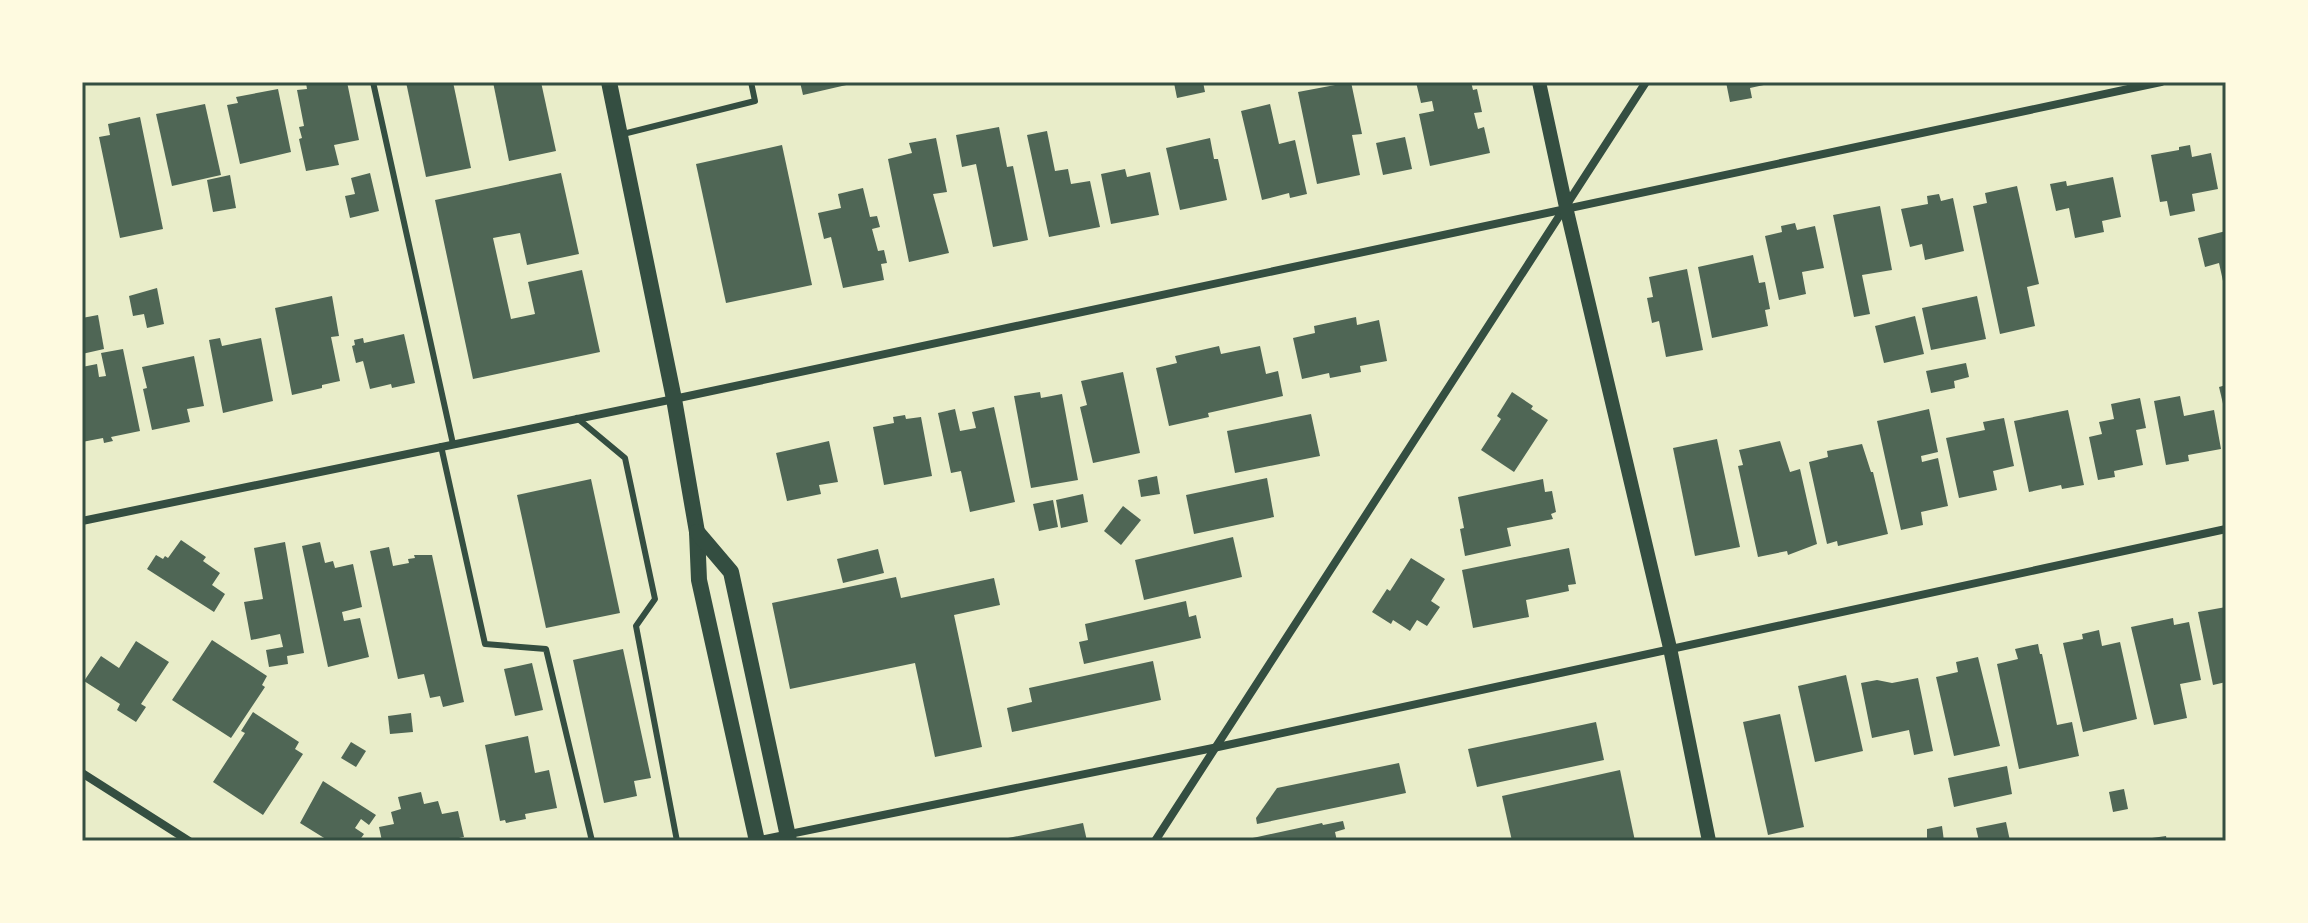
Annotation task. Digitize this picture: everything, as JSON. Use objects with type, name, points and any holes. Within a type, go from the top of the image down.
[{"type":"main road","points":[[609,82],[674,399],[697,532],[699,580],[756,841]]},
{"type":"main road","points":[[697,532],[731,572],[788,837]]},
{"type":"street","points":[[1539,82],[1670,648],[1709,841]]},
{"type":"street","points":[[1155,841],[1646,82]]},
{"type":"street","points":[[82,521],[674,399],[2161,82]]},
{"type":"street","points":[[756,841],[788,837],[1218,747],[2226,529]]},
{"type":"street","points":[[82,773],[189,841]]},
{"type":"lane","points":[[373,82],[453,444]]},
{"type":"lane","points":[[620,135],[755,101],[751,82]]},
{"type":"lane","points":[[577,418],[625,458],[655,599],[636,626],[677,841]]},
{"type":"lane","points":[[441,446],[485,644],[546,649],[592,841]]},
{"type":"building","points":[[347,82],[359,140],[334,145],[339,165],[306,171],[299,139],[302,138],[299,127],[304,126],[297,90],[307,89],[306,83]]},
{"type":"building","points":[[406,82],[453,82],[471,168],[426,177]]},
{"type":"building","points":[[493,82],[541,82],[556,151],[509,161]]},
{"type":"building","points":[[800,82],[855,82],[855,83],[803,95]]},
{"type":"building","points":[[1203,82],[1205,92],[1177,98],[1174,83]]},
{"type":"building","points":[[1351,82],[1362,134],[1352,135],[1360,175],[1317,184],[1298,92]]},
{"type":"building","points":[[1416,82],[1471,82],[1473,90],[1477,89],[1482,112],[1474,113],[1478,129],[1484,127],[1490,153],[1430,166],[1419,114],[1434,111],[1432,101],[1421,103]]},
{"type":"building","points":[[1726,82],[1773,83],[1750,88],[1752,98],[1730,102]]},
{"type":"building","points":[[278,89],[291,152],[240,164],[227,105],[238,103],[236,97]]},
{"type":"building","points":[[205,104],[221,175],[172,186],[156,114]]},
{"type":"building","points":[[1270,104],[1279,144],[1295,140],[1307,194],[1290,198],[1289,193],[1262,200],[1241,111]]},
{"type":"building","points":[[140,117],[163,229],[120,238],[99,137],[110,135],[108,124]]},
{"type":"building","points":[[999,127],[1007,167],[1013,166],[1028,240],[993,247],[976,164],[962,167],[956,135]]},
{"type":"building","points":[[1047,131],[1055,171],[1068,169],[1071,184],[1090,181],[1100,227],[1049,237],[1027,135]]},
{"type":"building","points":[[1405,137],[1412,169],[1383,175],[1376,143]]},
{"type":"building","points":[[936,138],[947,192],[933,194],[949,253],[909,262],[888,159],[912,153],[909,143]]},
{"type":"building","points":[[1210,138],[1227,200],[1180,210],[1166,148]]},
{"type":"building","points":[[782,145],[812,285],[726,303],[696,164]]},
{"type":"building","points":[[2190,145],[2192,157],[2211,153],[2218,189],[2192,194],[2195,211],[2170,216],[2167,201],[2160,202],[2151,155]]},
{"type":"building","points":[[1125,169],[1127,177],[1150,172],[1159,215],[1111,224],[1101,174]]},
{"type":"building","points":[[370,173],[379,211],[350,218],[345,196],[355,194],[351,178]]},
{"type":"building","points":[[561,173],[579,254],[527,265],[520,233],[493,238],[511,319],[535,314],[528,282],[582,270],[600,352],[473,379],[435,200]]},
{"type":"building","points":[[230,175],[236,208],[213,212],[207,180]]},
{"type":"building","points":[[2113,177],[2121,217],[2102,221],[2104,232],[2075,238],[2069,208],[2056,211],[2050,184],[2066,181],[2067,186]]},
{"type":"building","points":[[2017,186],[2039,284],[2027,287],[2035,326],[2000,334],[1973,206],[1987,203],[1985,193]]},
{"type":"building","points":[[863,188],[870,217],[877,216],[880,227],[872,229],[878,251],[884,250],[887,263],[881,264],[884,280],[843,288],[831,237],[824,239],[818,213],[841,208],[838,194]]},
{"type":"building","points":[[1939,194],[1941,201],[1953,198],[1964,251],[1925,260],[1922,244],[1910,247],[1901,209],[1928,204],[1927,196]]},
{"type":"building","points":[[1880,206],[1892,270],[1862,275],[1870,314],[1854,317],[1833,215]]},
{"type":"building","points":[[1795,223],[1797,230],[1815,226],[1824,268],[1802,272],[1806,294],[1779,300],[1765,236],[1782,232],[1781,226]]},
{"type":"building","points":[[2226,231],[2225,290],[2219,263],[2205,267],[2198,238]]},
{"type":"building","points":[[1753,255],[1759,283],[1765,282],[1770,309],[1765,310],[1768,326],[1712,338],[1698,267]]},
{"type":"building","points":[[1687,269],[1703,350],[1666,357],[1659,321],[1652,323],[1647,298],[1653,297],[1649,277]]},
{"type":"building","points":[[157,288],[164,324],[147,328],[144,314],[133,316],[129,296]]},
{"type":"building","points":[[332,296],[339,336],[331,337],[340,381],[292,395],[275,308]]},
{"type":"building","points":[[1977,296],[1986,339],[1931,350],[1922,308]]},
{"type":"building","points":[[98,315],[104,349],[82,354],[82,318]]},
{"type":"building","points":[[1915,316],[1924,354],[1884,363],[1875,326]]},
{"type":"building","points":[[1356,317],[1357,325],[1379,320],[1387,361],[1360,366],[1361,372],[1330,378],[1329,373],[1302,379],[1293,338],[1315,333],[1314,326]]},
{"type":"building","points":[[404,334],[415,383],[370,389],[363,361],[356,363],[352,346],[355,345],[354,340],[363,338],[364,343]]},
{"type":"building","points":[[220,338],[222,346],[261,338],[273,401],[223,413],[209,340]]},
{"type":"building","points":[[1219,346],[1221,354],[1260,346],[1266,374],[1278,371],[1283,396],[1208,413],[1209,417],[1169,426],[1156,368],[1177,363],[1175,356]]},
{"type":"building","points":[[123,349],[140,431],[111,437],[113,441],[104,443],[103,438],[82,442],[82,367],[97,364],[99,377],[106,376],[101,353]]},
{"type":"building","points":[[194,356],[204,406],[187,409],[190,422],[152,430],[143,389],[147,388],[142,367]]},
{"type":"building","points":[[1966,363],[1969,377],[1954,381],[1955,388],[1931,393],[1926,371]]},
{"type":"building","points":[[1123,372],[1140,453],[1093,463],[1080,407],[1087,405],[1081,381]]},
{"type":"building","points":[[2226,385],[2226,412],[2225,412],[2219,387]]},
{"type":"building","points":[[1040,392],[1041,398],[1062,394],[1078,480],[1031,488],[1014,396]]},
{"type":"building","points":[[1512,392],[1548,420],[1514,472],[1481,450],[1501,419],[1497,416]]},
{"type":"building","points":[[2180,396],[2184,416],[2214,410],[2221,449],[2188,455],[2189,461],[2166,465],[2154,401]]},
{"type":"building","points":[[2140,398],[2146,428],[2136,430],[2143,465],[2114,471],[2115,477],[2098,480],[2089,437],[2102,434],[2099,422],[2114,419],[2111,404]]},
{"type":"building","points":[[994,407],[1015,502],[970,512],[961,471],[951,473],[938,413],[955,409],[960,431],[976,428],[972,412]]},
{"type":"building","points":[[1929,409],[1938,452],[1921,456],[1922,462],[1938,458],[1948,506],[1921,512],[1923,525],[1901,530],[1877,421]]},
{"type":"building","points":[[2068,410],[2084,485],[2062,489],[2061,485],[2029,492],[2014,421]]},
{"type":"building","points":[[1311,414],[1320,456],[1235,473],[1227,431]]},
{"type":"building","points":[[905,415],[906,419],[921,417],[932,476],[884,485],[873,427],[894,423],[893,417]]},
{"type":"building","points":[[2004,418],[2014,466],[1993,471],[1997,490],[1959,498],[1946,438],[1985,430],[1983,422]]},
{"type":"building","points":[[1717,439],[1740,547],[1695,556],[1673,448]]},
{"type":"building","points":[[829,441],[838,482],[819,485],[821,494],[787,501],[776,453]]},
{"type":"building","points":[[1780,441],[1790,472],[1800,469],[1817,544],[1788,555],[1787,551],[1758,557],[1738,466],[1743,465],[1739,450]]},
{"type":"building","points":[[1862,444],[1873,472],[1888,534],[1838,546],[1837,541],[1827,544],[1809,462],[1828,457],[1827,451]]},
{"type":"building","points":[[1157,476],[1160,494],[1141,497],[1138,480]]},
{"type":"building","points":[[1267,478],[1274,517],[1194,534],[1186,495]]},
{"type":"building","points":[[591,479],[620,613],[546,628],[517,495]]},
{"type":"building","points":[[1543,479],[1545,492],[1552,491],[1556,512],[1551,514],[1553,519],[1507,528],[1511,546],[1465,556],[1458,497]]},
{"type":"building","points":[[1083,494],[1088,522],[1061,528],[1056,500]]},
{"type":"building","points":[[1053,500],[1058,527],[1039,531],[1033,504]]},
{"type":"building","points":[[1123,506],[1141,520],[1121,545],[1104,531]]},
{"type":"building","points":[[1233,537],[1242,577],[1144,600],[1135,560]]},
{"type":"building","points":[[181,540],[206,557],[203,561],[220,573],[212,585],[225,594],[214,612],[147,569],[156,555],[168,558]]},
{"type":"building","points":[[285,542],[304,653],[287,656],[288,664],[269,667],[266,650],[283,647],[280,634],[251,640],[244,602],[263,599],[254,548]]},
{"type":"building","points":[[320,542],[325,563],[333,561],[335,568],[353,564],[362,607],[342,612],[344,621],[360,618],[369,657],[328,667],[302,546]]},
{"type":"building","points":[[389,547],[393,566],[409,563],[408,559],[415,558],[414,555],[432,555],[464,702],[443,707],[440,696],[430,698],[424,674],[398,679],[370,551]]},
{"type":"building","points":[[1569,548],[1576,584],[1568,585],[1569,591],[1526,600],[1529,617],[1473,628],[1462,570]]},
{"type":"building","points":[[878,549],[884,573],[843,583],[837,559]]},
{"type":"building","points":[[1411,558],[1445,579],[1431,601],[1440,607],[1427,626],[1417,620],[1410,631],[1372,612]]},
{"type":"building","points":[[896,577],[901,598],[994,578],[1000,605],[954,615],[982,747],[935,757],[915,663],[790,689],[772,603]]},
{"type":"building","points":[[1186,601],[1189,617],[1196,615],[1201,638],[1084,664],[1079,642],[1088,640],[1085,624]]},
{"type":"building","points":[[2226,607],[2226,682],[2213,685],[2198,612]]},
{"type":"building","points":[[2173,618],[2174,625],[2189,622],[2201,680],[2180,684],[2187,718],[2154,725],[2131,627]]},
{"type":"building","points":[[2099,630],[2102,646],[2120,642],[2137,719],[2083,732],[2063,643],[2083,639],[2082,634]]},
{"type":"building","points":[[212,640],[267,676],[262,685],[265,687],[231,738],[172,700]]},
{"type":"building","points":[[136,641],[169,662],[141,704],[146,707],[136,722],[117,710],[120,704],[84,681],[101,656],[119,668]]},
{"type":"building","points":[[2038,644],[2057,725],[2072,722],[2079,756],[2019,769],[1997,664],[2018,659],[2015,649]]},
{"type":"building","points":[[623,649],[651,778],[634,781],[637,796],[604,803],[573,660]]},
{"type":"building","points":[[1978,657],[2000,746],[1954,756],[1936,677],[1958,672],[1956,662]]},
{"type":"building","points":[[1153,661],[1161,700],[1012,732],[1007,708],[1032,702],[1029,688]]},
{"type":"building","points":[[532,663],[543,710],[515,716],[504,669]]},
{"type":"building","points":[[1846,675],[1863,751],[1815,762],[1798,686]]},
{"type":"building","points":[[1918,678],[1933,751],[1914,755],[1909,730],[1872,738],[1861,683],[1877,680],[1892,683]]},
{"type":"building","points":[[253,712],[299,742],[295,749],[303,754],[263,815],[213,782],[245,733],[241,731]]},
{"type":"building","points":[[411,713],[413,732],[390,734],[388,716]]},
{"type":"building","points":[[1780,714],[1804,827],[1768,835],[1743,722]]},
{"type":"building","points":[[1596,722],[1604,760],[1477,787],[1468,749]]},
{"type":"building","points":[[528,736],[535,773],[549,770],[557,808],[525,814],[526,819],[506,823],[505,820],[500,821],[485,745]]},
{"type":"building","points":[[351,742],[366,751],[356,767],[341,758]]},
{"type":"building","points":[[1399,763],[1406,793],[1257,824],[1256,818],[1277,788]]},
{"type":"building","points":[[2007,766],[2012,794],[1954,807],[1948,778]]},
{"type":"building","points":[[1620,770],[1635,841],[1512,841],[1502,796]]},
{"type":"building","points":[[323,781],[376,815],[369,825],[361,819],[355,828],[364,834],[359,841],[329,841],[300,823]]},
{"type":"building","points":[[2124,789],[2128,809],[2113,812],[2109,792]]},
{"type":"building","points":[[421,792],[424,804],[438,801],[442,814],[458,811],[464,837],[444,841],[382,841],[379,827],[394,824],[391,812],[401,809],[398,797]]},
{"type":"building","points":[[1343,821],[1345,829],[1335,832],[1337,841],[1239,841],[1322,823]]},
{"type":"building","points":[[2006,822],[2010,841],[1979,841],[1976,828]]},
{"type":"building","points":[[1083,823],[1087,841],[998,841],[998,840]]},
{"type":"building","points":[[1942,826],[1944,841],[1927,841],[1927,829]]},
{"type":"building","points":[[2166,836],[2167,841],[2145,841],[2145,839]]}]
